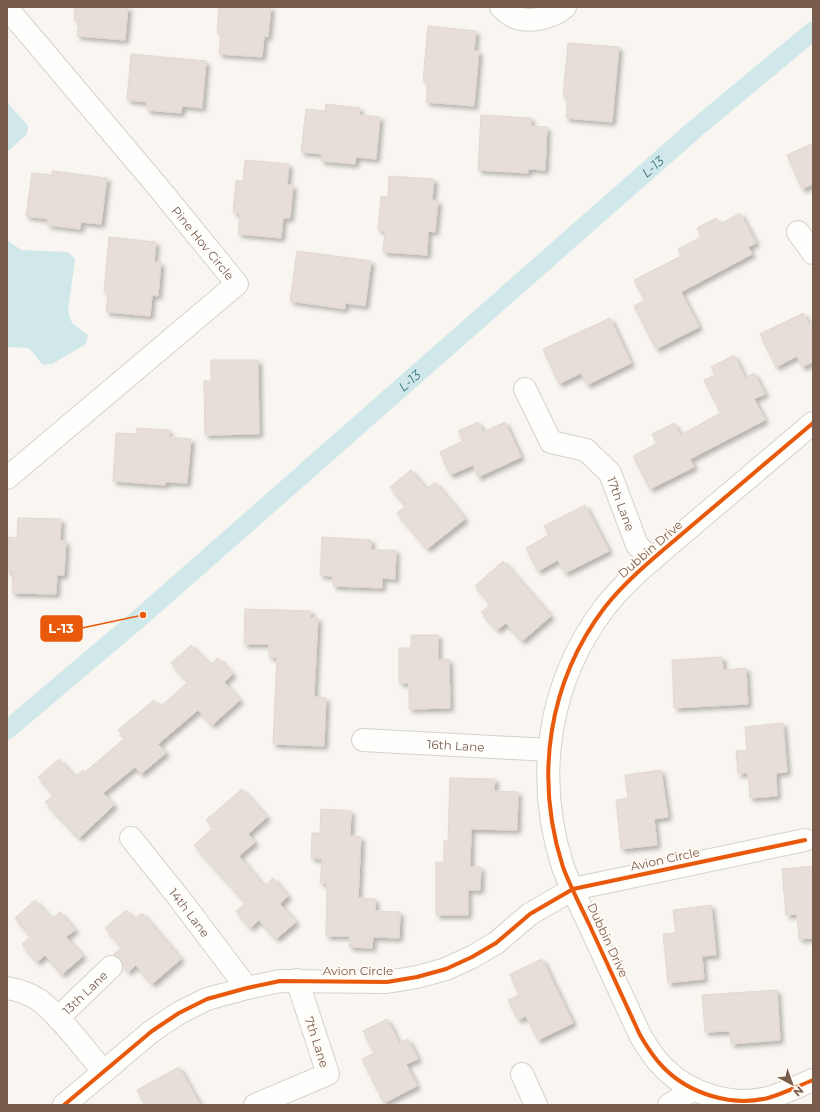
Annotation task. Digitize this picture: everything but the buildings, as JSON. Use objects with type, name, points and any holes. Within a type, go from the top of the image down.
[{"type":"street","points":[[501,7],[516,18],[535,20],[561,11],[565,7]]},
{"type":"street","name":"Pine Hov Circle","points":[[7,8],[158,187],[237,284],[41,451],[7,478]]},
{"type":"street","points":[[798,232],[813,253]]},
{"type":"street","name":"17th Lane","points":[[524,389],[551,442],[586,450],[610,473],[637,545],[652,560]]},
{"type":"street","name":"Dubbin Drive","points":[[813,422],[652,560],[622,588],[605,607],[578,650],[562,686],[553,723],[549,750],[548,779],[551,817],[564,867],[647,1047],[664,1068],[675,1078],[694,1089],[724,1102],[766,1098],[813,1080]]},
{"type":"street","name":"16th Lane","points":[[364,740],[549,750]]},
{"type":"street","name":"14th Lane","points":[[131,838],[179,898],[247,988]]},
{"type":"street","name":"Avion Circle","points":[[64,1105],[152,1031],[179,1013],[207,999],[280,981],[387,982],[417,977],[446,969],[472,957],[496,943],[530,914],[573,889],[805,840]]},
{"type":"street","name":"13th Lane","points":[[58,1018],[111,967]]},
{"type":"street","name":"7th Lane","points":[[255,1105],[328,1074],[297,980]]},
{"type":"street","points":[[7,988],[26,993],[38,1000],[58,1018],[104,1072]]},
{"type":"street","points":[[522,1074],[536,1105]]},
{"type":"street","points":[[669,1105],[694,1089]]},
{"type":"water","points":[[7,102],[28,126],[27,134],[7,152]]},
{"type":"water","points":[[7,240],[21,250],[68,252],[75,259],[68,311],[72,323],[88,335],[86,344],[52,364],[43,365],[29,348],[7,347]]},
{"type":"waterway","name":"L-13","points":[[7,730],[143,615],[695,129],[813,31]]},
{"type":"cycle path","points":[[813,423],[645,566],[614,596],[605,607],[586,636],[570,667],[559,698],[552,731],[549,765],[549,799],[554,833],[563,867],[640,1035],[657,1060],[674,1076],[698,1091],[712,1096],[740,1101],[768,1098],[813,1080]]},
{"type":"cycle path","points":[[64,1105],[152,1031],[179,1013],[207,999],[280,981],[387,982],[417,977],[446,969],[472,957],[496,943],[530,914],[573,889],[805,840]]},
{"type":"place","name":"L-13","points":[[143,615]]}]
